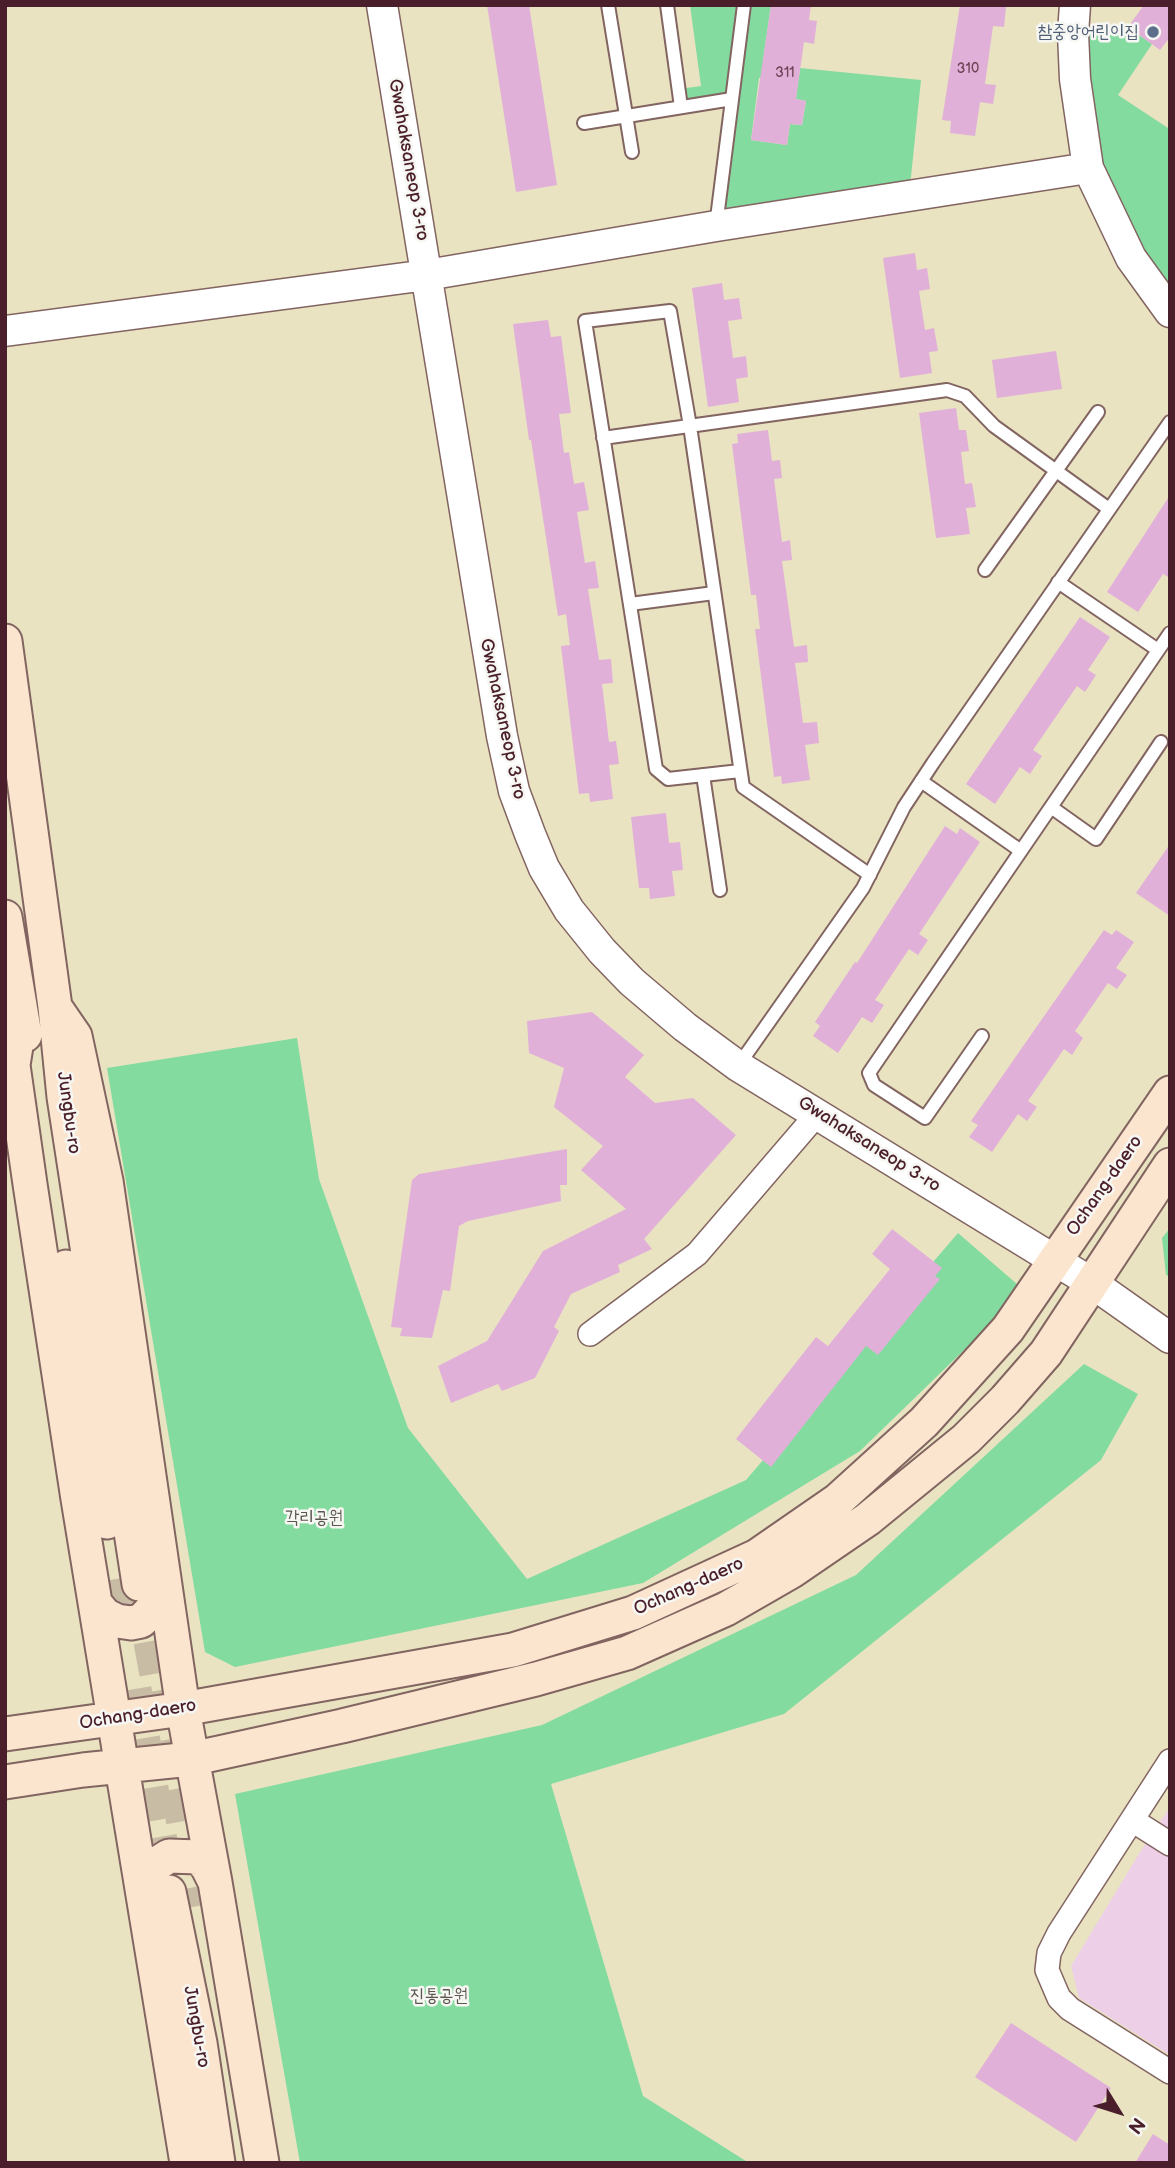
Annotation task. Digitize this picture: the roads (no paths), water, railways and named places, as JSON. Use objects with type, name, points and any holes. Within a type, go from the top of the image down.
[{"type":"main road","points":[[5,641],[55,1007],[75,1036],[106,1181],[129,1588],[114,1720],[122,1768],[182,1896],[262,2163]]},
{"type":"main road","points":[[5,917],[20,1014],[13,1065],[129,1588],[183,1709],[191,1759],[182,1896],[187,2163]]},
{"type":"main road","name":"Ochang-daero","points":[[5,1734],[183,1709],[513,1650],[633,1613],[757,1556],[838,1500],[924,1422],[1009,1329],[1170,1093]]},
{"type":"main road","name":"Ochang-daero","points":[[5,1782],[83,1770],[191,1759],[342,1726],[536,1679],[627,1653],[726,1609],[792,1571],[868,1520],[966,1439],[1005,1400],[1045,1353],[1170,1165]]},
{"type":"main road","name":"Jungbu-ro","points":[[182,1896],[218,2163]]},
{"type":"main road","name":"Jungbu-ro","points":[[182,1896],[236,2163]]},
{"type":"street","name":"Gwahaksaneop 3-ro","points":[[382,5],[502,736],[514,791],[530,834],[544,868],[569,911],[632,982],[685,1027],[738,1066],[1092,1283],[1170,1338]]},
{"type":"street","points":[[1075,5],[1075,79],[1088,168],[1131,258],[1170,312]]},
{"type":"street","points":[[5,331],[427,275],[716,226],[1088,168]]},
{"type":"street","points":[[590,1334],[697,1254],[818,1114]]},
{"type":"street","points":[[1170,1761],[1059,1933],[1049,1953],[1047,1970],[1059,1998],[1070,2009],[1170,2072]]},
{"type":"street","points":[[1132,1820],[1170,1844]]},
{"type":"lane","points":[[608,5],[632,152]]},
{"type":"lane","points":[[667,5],[681,107]]},
{"type":"lane","points":[[716,226],[744,5]]},
{"type":"lane","points":[[584,123],[733,99]]},
{"type":"lane","points":[[740,771],[668,779],[656,769],[585,321],[670,311],[690,426],[743,788],[870,875]]},
{"type":"lane","points":[[603,438],[947,390],[965,396],[995,426],[1109,509]]},
{"type":"lane","points":[[985,570],[1098,412]]},
{"type":"lane","points":[[738,1066],[863,888],[904,807],[921,781],[1170,422]]},
{"type":"lane","points":[[1058,582],[1158,650]]},
{"type":"lane","points":[[629,604],[714,593]]},
{"type":"lane","points":[[982,1037],[925,1118],[874,1085],[869,1073],[1170,633]]},
{"type":"lane","points":[[1051,807],[1096,839],[1161,742]]},
{"type":"lane","points":[[703,775],[720,890]]},
{"type":"lane","points":[[921,781],[1021,851]]},
{"type":"tunnel","points":[[116,1579],[125,1632]]},
{"type":"tunnel","points":[[141,1592],[198,1906]]},
{"type":"tunnel","points":[[135,1689],[169,1888]]},
{"type":"place","name":"참중앙어린이집","points":[[1153,32]]},
{"type":"park label","name":"각리공원","points":[[314,1518]]},
{"type":"park label","name":"진통공원","points":[[439,1996]]}]
